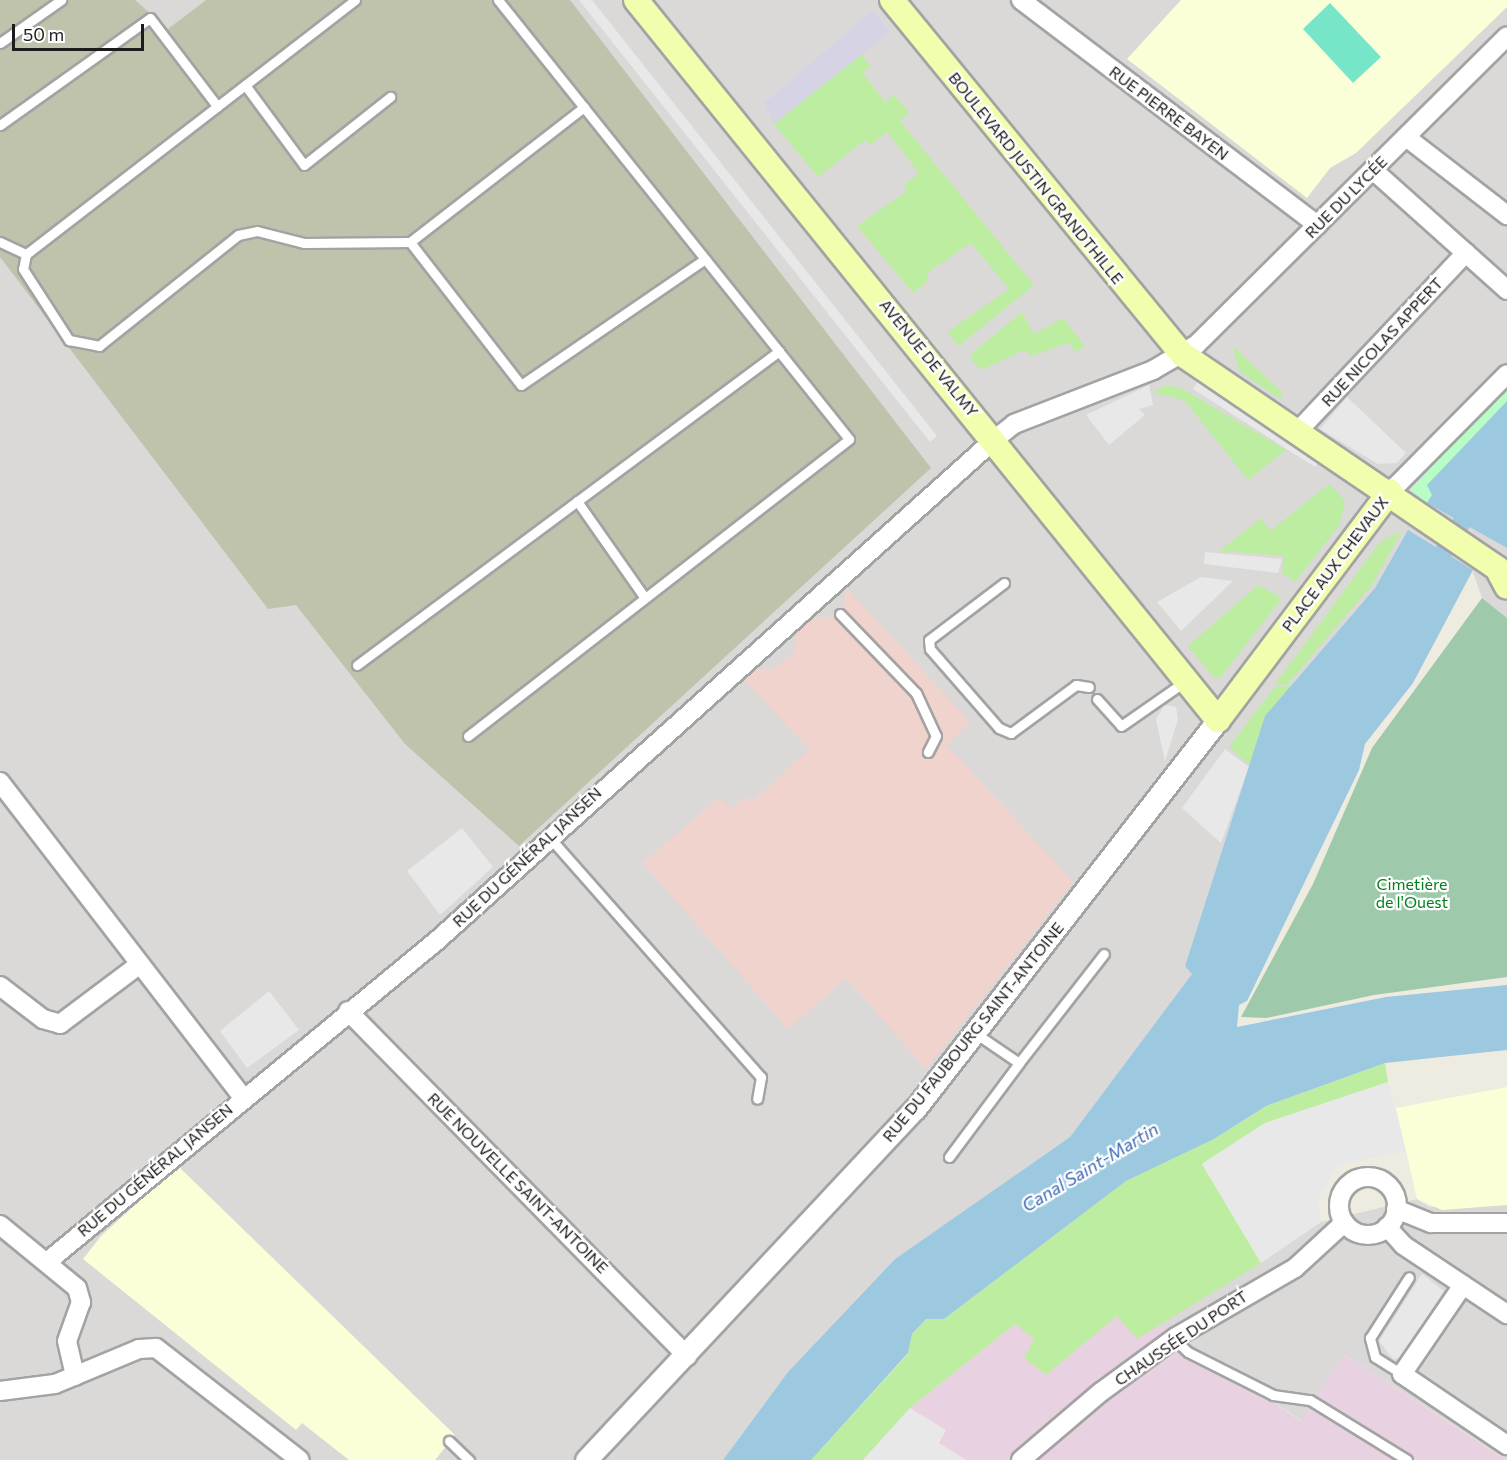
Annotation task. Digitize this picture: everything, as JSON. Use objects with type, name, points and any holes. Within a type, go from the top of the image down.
[{"type":"main road","name":"AVENUE DE VALMY","points":[[636,0],[995,439],[1218,720]]},
{"type":"main road","name":"BOULEVARD JUSTIN GRANDTHILLE","points":[[892,0],[1182,354]]},
{"type":"main road","name":"PLACE AUX CHEVAUX","points":[[1182,354],[1398,498],[1218,720]]},
{"type":"main road","points":[[1398,498],[1504,580]]},
{"type":"street","name":"RUE PIERRE BAYEN","points":[[1022,0],[1317,225]]},
{"type":"street","name":"RUE DU LYCÉE","points":[[1182,354],[1317,225],[1507,36]]},
{"type":"street","points":[[1406,137],[1507,215]]},
{"type":"street","points":[[1373,170],[1507,290]]},
{"type":"street","name":"RUE NICOLAS APPERT","points":[[1298,431],[1466,254]]},
{"type":"street","name":"RUE DU GÉNÉRAL JANSEN","points":[[47,1262],[242,1096],[432,945],[548,836],[995,439],[1014,424],[1182,354]]},
{"type":"street","points":[[1398,498],[1507,374]]},
{"type":"street","name":"RUE DU FAUBOURG SAINT-ANTOINE","points":[[586,1460],[687,1356],[915,1109],[1218,720]]},
{"type":"street","points":[[0,782],[242,1096]]},
{"type":"street","points":[[0,986],[43,1019],[60,1024],[140,964]]},
{"type":"street","name":"RUE NOUVELLE SAINT-ANTOINE","points":[[348,1011],[687,1356]]},
{"type":"street","points":[[1396,1209],[1387,1227],[1365,1235],[1344,1223],[1341,1194],[1356,1180],[1384,1182],[1396,1209],[1431,1223],[1507,1223]]},
{"type":"street","name":"CHAUSSÉE DU PORT","points":[[1021,1460],[1174,1339],[1296,1268],[1344,1223]]},
{"type":"street","points":[[0,1225],[77,1288],[81,1302],[67,1341],[75,1376]]},
{"type":"street","points":[[1387,1227],[1403,1245],[1507,1314]]},
{"type":"street","points":[[1463,1285],[1402,1374],[1507,1444]]},
{"type":"street","points":[[0,1391],[34,1390],[75,1376],[139,1349],[156,1348],[300,1460]]},
{"type":"lane","points":[[0,43],[61,0]]},
{"type":"lane","points":[[26,254],[355,0]]},
{"type":"lane","points":[[468,736],[849,439],[498,0]]},
{"type":"lane","points":[[1,121],[150,18],[217,106]]},
{"type":"lane","points":[[245,85],[304,165],[390,98]]},
{"type":"lane","points":[[26,254],[26,281],[69,340],[84,347],[110,339],[238,235],[257,231],[304,243],[410,242],[584,107]]},
{"type":"lane","points":[[0,242],[26,254]]},
{"type":"lane","points":[[410,242],[521,385],[705,259]]},
{"type":"lane","points":[[357,665],[779,351]]},
{"type":"lane","points":[[577,501],[645,598]]},
{"type":"lane","points":[[1004,583],[930,640],[930,649],[999,728],[1011,733],[1024,729],[1076,685],[1089,687]]},
{"type":"lane","points":[[840,614],[916,693],[936,736],[927,753]]},
{"type":"lane","points":[[1097,699],[1122,726],[1186,680]]},
{"type":"lane","points":[[548,836],[761,1077],[757,1099]]},
{"type":"lane","points":[[949,1157],[1104,954]]},
{"type":"lane","points":[[975,1032],[1019,1063]]},
{"type":"lane","points":[[1402,1374],[1375,1357],[1370,1338],[1409,1277]]},
{"type":"lane","points":[[1174,1339],[1188,1352],[1273,1395],[1310,1400],[1407,1460]]},
{"type":"lane","points":[[449,1441],[469,1460]]},
{"type":"shaded area","points":[[0,0],[1507,0],[1507,618],[1482,598],[1472,570],[1408,531],[1375,588],[1265,716],[1185,966],[1193,973],[1070,1137],[895,1259],[788,1372],[723,1460],[0,1460]]},
{"type":"shaded area","points":[[0,0],[135,0],[168,29],[206,0],[570,0],[931,468],[519,846],[405,744],[296,605],[268,609],[0,257]]},
{"type":"shaded area","points":[[579,0],[592,0],[937,436],[930,442]]},
{"type":"shaded area","points":[[1181,0],[1507,0],[1507,7],[1356,153],[1330,168],[1307,198],[1127,59]]},
{"type":"shaded area","points":[[873,10],[890,32],[774,124],[764,103]]},
{"type":"shaded area","points":[[1200,378],[1322,456],[1315,467],[1193,389]]},
{"type":"shaded area","points":[[1149,385],[1153,405],[1139,409],[1145,415],[1109,445],[1086,415]]},
{"type":"shaded area","points":[[1347,397],[1406,453],[1397,463],[1378,464],[1320,429]]},
{"type":"shaded area","points":[[1205,552],[1282,559],[1278,573],[1204,564]]},
{"type":"shaded area","points":[[1201,577],[1233,581],[1181,631],[1157,602]]},
{"type":"shaded area","points":[[846,587],[970,722],[947,745],[1073,882],[926,1069],[846,978],[788,1029],[643,863],[720,797],[731,809],[746,796],[752,802],[809,749],[744,680],[754,670],[774,670],[795,651],[795,633],[812,617],[831,617],[844,605]]},
{"type":"shaded area","points":[[1164,705],[1176,707],[1178,719],[1165,761],[1156,720]]},
{"type":"shaded area","points":[[1225,749],[1249,767],[1221,843],[1182,808]]},
{"type":"shaded area","points":[[462,828],[493,867],[440,915],[407,871]]},
{"type":"shaded area","points":[[269,991],[299,1030],[247,1068],[220,1031]]},
{"type":"shaded area","points":[[1388,1082],[1406,1151],[1336,1166],[1318,1201],[1321,1222],[1261,1263],[1202,1164],[1265,1123]]},
{"type":"shaded area","points":[[1507,1087],[1507,1205],[1442,1210],[1417,1199],[1396,1108]]},
{"type":"shaded area","points":[[178,1166],[455,1435],[435,1460],[349,1460],[302,1423],[296,1430],[83,1259],[101,1236]]},
{"type":"shaded area","points":[[1417,1199],[1429,1207],[1507,1205],[1507,1460],[1345,1355],[1302,1421],[1160,1327],[1321,1222]]},
{"type":"shaded area","points":[[1256,1265],[1161,1327],[1301,1421],[1345,1355],[1506,1460],[863,1460],[910,1408],[1016,1323]]},
{"type":"shaded area","points":[[1422,1274],[1444,1291],[1400,1358],[1393,1359],[1379,1341]]},
{"type":"shaded area","points":[[910,1408],[946,1430],[939,1443],[966,1460],[863,1460]]},
{"type":"green space","points":[[1330,3],[1381,57],[1353,83],[1303,29]]},
{"type":"green space","points":[[860,51],[870,66],[863,73],[885,102],[894,95],[909,112],[900,121],[1034,285],[959,346],[947,332],[1009,289],[971,243],[927,273],[928,281],[913,293],[857,226],[907,191],[903,186],[919,173],[887,132],[870,145],[865,140],[818,177],[774,124]]},
{"type":"green space","points":[[1022,312],[1034,334],[1063,318],[1085,346],[1076,352],[1068,343],[1032,356],[1025,350],[980,370],[969,356]]},
{"type":"green space","points":[[1232,345],[1284,394],[1280,399],[1239,371]]},
{"type":"green space","points":[[1166,385],[1181,388],[1286,450],[1248,480],[1184,400],[1153,393]]},
{"type":"green space","points":[[1507,386],[1507,402],[1427,503],[1410,490]]},
{"type":"green space","points":[[1329,484],[1345,501],[1340,524],[1295,582],[1282,573],[1284,556],[1219,551],[1261,518],[1270,531]]},
{"type":"green space","points":[[1402,531],[1372,585],[1288,684],[1274,686],[1380,542]]},
{"type":"green space","points":[[1258,585],[1282,598],[1220,678],[1214,678],[1188,646]]},
{"type":"green space","name":"Cimetière de l'Ouest","points":[[1482,598],[1507,618],[1507,977],[1374,995],[1266,1018],[1241,1017],[1313,884],[1372,748]]},
{"type":"green space","points":[[1288,686],[1317,690],[1259,773],[1229,747],[1274,688]]},
{"type":"green space","points":[[1385,1063],[1388,1082],[1265,1123],[1202,1164],[1261,1263],[1137,1339],[1117,1316],[1046,1375],[1024,1358],[1034,1339],[1015,1324],[910,1408],[863,1460],[811,1460],[908,1354],[912,1334],[926,1319],[944,1319],[1126,1181],[1214,1139],[1266,1106]]},
{"type":"water","points":[[1507,401],[1507,548],[1427,503],[1432,495],[1427,485]]},
{"type":"water","name":"Canal Saint-Martin","points":[[1408,530],[1473,570],[1413,683],[1365,744],[1359,770],[1247,1001],[1239,1005],[1237,1027],[1386,997],[1507,985],[1507,1050],[1385,1063],[1266,1106],[1214,1139],[1126,1181],[944,1319],[926,1319],[912,1334],[908,1353],[811,1460],[723,1460],[788,1372],[895,1259],[1070,1137],[1192,974],[1185,966],[1265,716],[1375,588]]},
{"type":"waterway","points":[[1432,570],[1462,522],[1507,476]]}]
